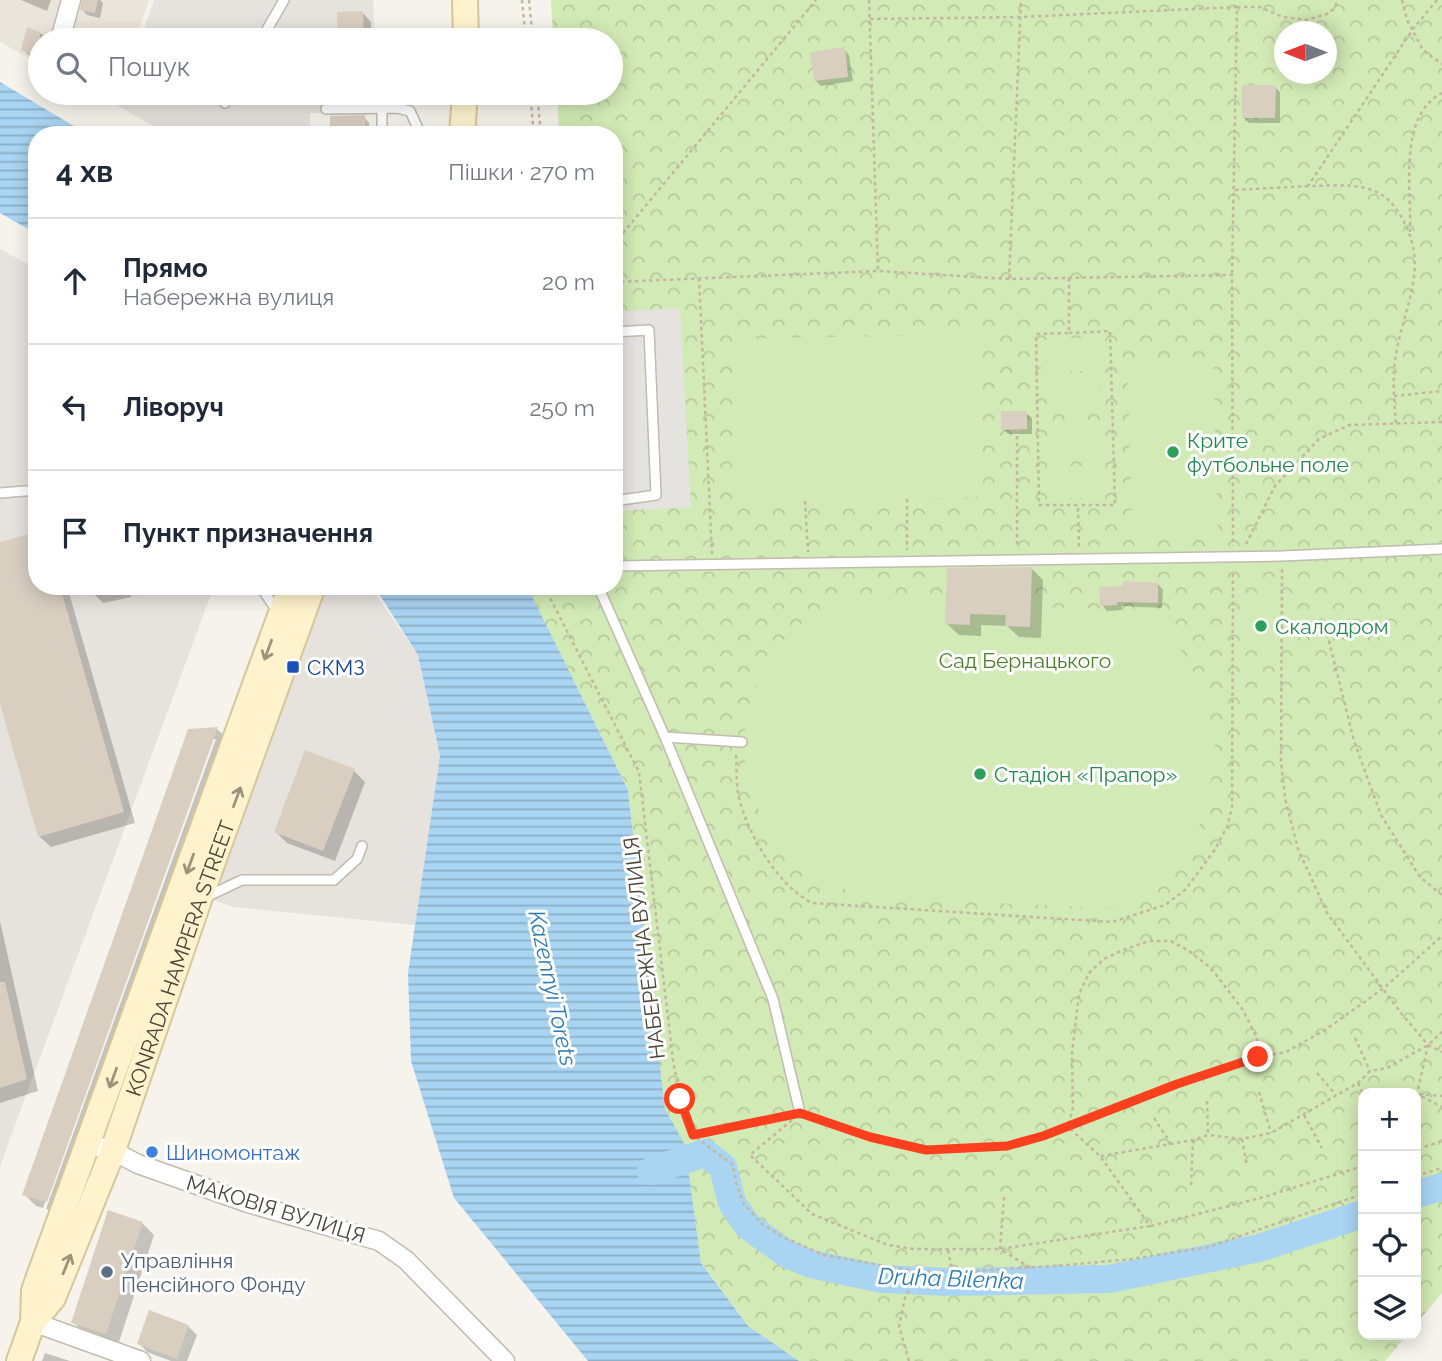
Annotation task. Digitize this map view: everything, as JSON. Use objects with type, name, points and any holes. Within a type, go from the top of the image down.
[{"type":"main road","points":[[465,0],[466,28]]},
{"type":"main road","points":[[462,126],[464,105]]},
{"type":"main road","name":"KONRADA HAMPERA STREET","points":[[290,619],[291,595]]},
{"type":"main road","name":"KONRADA HAMPERA STREET","points":[[21,1354],[33,1322],[34,1291],[89,1144],[190,897],[290,619],[307,595]]},
{"type":"main road","name":"KONRADA HAMPERA STREET","points":[[33,1322],[53,1298],[113,1151],[190,897]]},
{"type":"street","points":[[63,28],[71,0]]},
{"type":"street","name":"МАКОВІЯ ВУЛИЦЯ","points":[[89,1144],[248,1203],[379,1241],[406,1260],[505,1361]]},
{"type":"street","points":[[33,1322],[141,1361]]},
{"type":"lane","points":[[268,28],[284,0]]},
{"type":"lane","points":[[382,108],[382,126]]},
{"type":"lane","points":[[326,109],[397,108],[410,111],[417,126]]},
{"type":"lane","points":[[623,331],[649,330],[656,495],[623,500]]},
{"type":"lane","points":[[0,494],[28,491]]},
{"type":"lane","points":[[623,566],[1442,550]]},
{"type":"lane","points":[[268,595],[290,619]]},
{"type":"lane","points":[[602,595],[665,737],[773,999],[800,1113]]},
{"type":"lane","points":[[665,737],[739,741]]},
{"type":"lane","points":[[190,897],[242,880],[334,880],[357,859],[362,846]]},
{"type":"path","points":[[522,0],[525,28]]},
{"type":"path","points":[[529,0],[532,28]]},
{"type":"path","points":[[623,233],[816,0]]},
{"type":"path","points":[[869,0],[877,271]]},
{"type":"path","points":[[1009,279],[1021,0]]},
{"type":"path","points":[[870,19],[1021,17],[1260,7],[1283,17],[1307,20],[1331,13],[1339,0]]},
{"type":"path","points":[[1402,0],[1407,20],[1423,50],[1442,64]]},
{"type":"path","points":[[1308,186],[1413,29],[1437,0]]},
{"type":"path","points":[[739,741],[738,792],[748,824],[780,878],[796,895],[813,903],[1112,922],[1165,905],[1185,890],[1204,867],[1227,827],[1232,807],[1237,555],[1232,275],[1237,7]]},
{"type":"path","points":[[1409,232],[1411,142],[1420,114],[1442,93]]},
{"type":"path","points":[[531,105],[533,126]]},
{"type":"path","points":[[538,105],[540,126]]},
{"type":"path","points":[[1234,190],[1350,185],[1373,191],[1390,201],[1399,212],[1416,254],[1416,271],[1395,358],[1396,423]]},
{"type":"path","points":[[623,282],[877,271],[1009,279],[1232,275]]},
{"type":"path","points":[[699,278],[713,564]]},
{"type":"path","points":[[1069,278],[1069,333]]},
{"type":"path","points":[[1110,331],[1115,505],[1078,505],[1039,505],[1036,334],[1110,331]]},
{"type":"path","points":[[1394,396],[1442,391]]},
{"type":"path","points":[[1237,555],[1275,486],[1319,439],[1349,425],[1442,422]]},
{"type":"path","points":[[1017,429],[1017,559]]},
{"type":"path","points":[[906,499],[906,561]]},
{"type":"path","points":[[805,501],[808,562]]},
{"type":"path","points":[[1078,505],[1080,558]]},
{"type":"path","points":[[1282,555],[1281,762],[1298,849],[1327,914],[1401,1013],[1428,1045],[1442,1052]]},
{"type":"path","name":"НАБЕРЕЖНА ВУЛИЦЯ","points":[[549,595],[639,772],[673,1060],[680,1099],[693,1135]]},
{"type":"path","points":[[1282,631],[1326,629],[1354,741],[1381,815],[1420,877],[1442,895]]},
{"type":"path","points":[[693,1135],[800,1113],[870,1137],[926,1150],[1007,1146],[1068,1127],[1177,1084],[1262,1056],[1286,1052],[1325,1030],[1384,988],[1442,936]]},
{"type":"path","points":[[1068,1127],[1073,1107],[1072,1053],[1079,994],[1088,972],[1104,959],[1123,950],[1149,941],[1171,941],[1189,951],[1211,968],[1243,1010],[1262,1056]]},
{"type":"path","points":[[1100,1156],[1208,1135],[1242,1139],[1271,1133],[1358,1083],[1370,1071],[1387,1068],[1428,1045],[1442,1032]]},
{"type":"path","points":[[1356,1038],[1370,1071]]},
{"type":"path","points":[[1418,1088],[1428,1045]]},
{"type":"path","points":[[1317,1073],[1336,1095]]},
{"type":"path","points":[[1358,1083],[1360,1088]]},
{"type":"path","points":[[1259,1092],[1271,1133]]},
{"type":"path","points":[[1421,1094],[1442,1096]]},
{"type":"path","points":[[1421,1096],[1442,1107]]},
{"type":"path","points":[[1207,1101],[1208,1135]]},
{"type":"path","points":[[800,1113],[750,1155],[812,1214],[888,1245],[914,1249],[1000,1249],[1150,1226],[1264,1197],[1358,1168]]},
{"type":"path","points":[[1304,1115],[1322,1148]]},
{"type":"path","points":[[1154,1118],[1171,1144]]},
{"type":"path","points":[[1068,1127],[1100,1156],[1150,1226]]},
{"type":"path","points":[[693,1135],[733,1165],[736,1184],[744,1204],[762,1224],[824,1255],[920,1272],[1031,1268],[1132,1259],[1208,1247],[1358,1196]]},
{"type":"path","points":[[1242,1139],[1247,1166]]},
{"type":"path","points":[[1191,1185],[1193,1140]]},
{"type":"path","points":[[1421,1148],[1442,1142]]},
{"type":"path","points":[[1421,1175],[1442,1168]]},
{"type":"path","points":[[1000,1249],[1004,1197]]},
{"type":"path","points":[[1000,1249],[1031,1268]]},
{"type":"path","points":[[948,1250],[952,1271]]},
{"type":"path","points":[[909,1361],[899,1326],[905,1298],[920,1272]]},
{"type":"shaded area","points":[[0,0],[149,0],[139,28],[28,28],[28,57],[0,42]]},
{"type":"shaded area","points":[[154,0],[373,0],[374,28],[144,28]]},
{"type":"shaded area","points":[[378,105],[378,112],[310,113],[310,126],[153,126],[118,106]]},
{"type":"shaded area","points":[[0,249],[28,264],[28,595],[211,595],[0,1166]]},
{"type":"shaded area","points":[[680,308],[691,507],[623,511],[623,311]]},
{"type":"shaded area","points":[[324,595],[376,595],[418,655],[440,756],[415,925],[233,907],[213,900]]},
{"type":"green space","name":"Сад Бернацького","points":[[551,0],[1442,0],[1442,1293],[1421,1318],[1421,1088],[1358,1088],[1358,1340],[1403,1340],[1385,1361],[799,1361],[748,1326],[701,1263],[685,1145],[665,1110],[628,790],[531,595],[623,595],[623,126],[559,126],[558,105],[623,105],[623,28],[552,28]]},
{"type":"green space","points":[[979,334],[983,497],[738,503],[734,339]]},
{"type":"green space","points":[[1104,337],[1105,370],[1041,373],[1040,340]]},
{"type":"green space","name":"Крите футбольне поле","points":[[1213,365],[1218,538],[1132,540],[1128,367]]},
{"type":"green space","points":[[1099,380],[1100,413],[1047,414],[1046,382]]},
{"type":"green space","points":[[1100,424],[1101,456],[1048,458],[1047,425]]},
{"type":"green space","points":[[1101,465],[1103,497],[1050,499],[1049,467]]},
{"type":"green space","name":"Стадіон «Прапор»","points":[[886,596],[946,601],[946,624],[969,625],[970,614],[1006,615],[1006,626],[1030,627],[1031,607],[1139,610],[1177,643],[1204,693],[1216,751],[1207,811],[1173,872],[1116,908],[869,898],[818,879],[777,843],[751,796],[742,742],[760,671],[794,628],[840,600]]},
{"type":"green space","name":"Скалодром","points":[[1244,601],[1277,601],[1277,650],[1245,650]]},
{"type":"water","points":[[0,82],[28,99],[28,105],[39,105],[74,126],[28,126],[28,229],[0,213]]},
{"type":"water","name":"Kazennyi Torets","points":[[380,595],[531,595],[628,790],[665,1109],[685,1145],[701,1263],[748,1326],[799,1361],[588,1361],[454,1198],[411,1061],[408,973],[440,756],[418,655]]},
{"type":"building","points":[[82,0],[98,0],[95,13],[80,10]]},
{"type":"building","points":[[363,11],[364,28],[338,28],[337,12]]},
{"type":"building","points":[[27,27],[30,28],[28,53],[21,50]]},
{"type":"building","points":[[845,47],[848,77],[814,81],[810,52]]},
{"type":"building","points":[[1242,85],[1276,85],[1275,118],[1242,118]]},
{"type":"building","points":[[365,115],[365,126],[330,126],[330,116]]},
{"type":"building","points":[[1001,411],[1027,411],[1027,429],[1001,430]]},
{"type":"building","points":[[28,534],[28,595],[63,595],[124,812],[38,837],[0,704],[0,542]]},
{"type":"building","points":[[1032,567],[1030,627],[1005,626],[1006,615],[970,614],[970,625],[945,624],[947,568]]},
{"type":"building","points":[[1124,581],[1158,583],[1158,603],[1117,602],[1117,605],[1100,606],[1099,587],[1123,586]]},
{"type":"building","points":[[218,727],[47,1202],[22,1195],[188,729]]},
{"type":"building","points":[[305,750],[355,769],[323,851],[274,832]]},
{"type":"building","points":[[0,982],[5,982],[27,1079],[0,1088]]},
{"type":"building","name":"Управління Пенсійного Фонду","points":[[108,1210],[143,1222],[106,1334],[71,1323]]},
{"type":"building","points":[[149,1310],[189,1325],[177,1359],[137,1344]]},
{"type":"waterway","name":"Druha Bilenka","points":[[651,1171],[705,1153],[723,1167],[732,1203],[748,1226],[787,1254],[811,1264],[882,1279],[951,1282],[1109,1279],[1259,1248],[1358,1216]]},
{"type":"waterway","name":"Druha Bilenka","points":[[1421,1193],[1442,1187]]},
{"type":"place","name":"Крите футбольне поле","points":[[1173,452]]},
{"type":"place","name":"Скалодром","points":[[1261,626]]},
{"type":"place","name":"СКМЗ","points":[[293,667]]},
{"type":"place","name":"Стадіон «Прапор»","points":[[980,774]]},
{"type":"place","name":"Шиномонтаж","points":[[152,1152]]},
{"type":"place","name":"Управління Пенсійного Фонду","points":[[107,1272]]},
{"type":"route","points":[[680,1099],[693,1135],[800,1113],[870,1137],[926,1150],[1007,1146],[1043,1136],[1177,1084],[1258,1057]]}]
